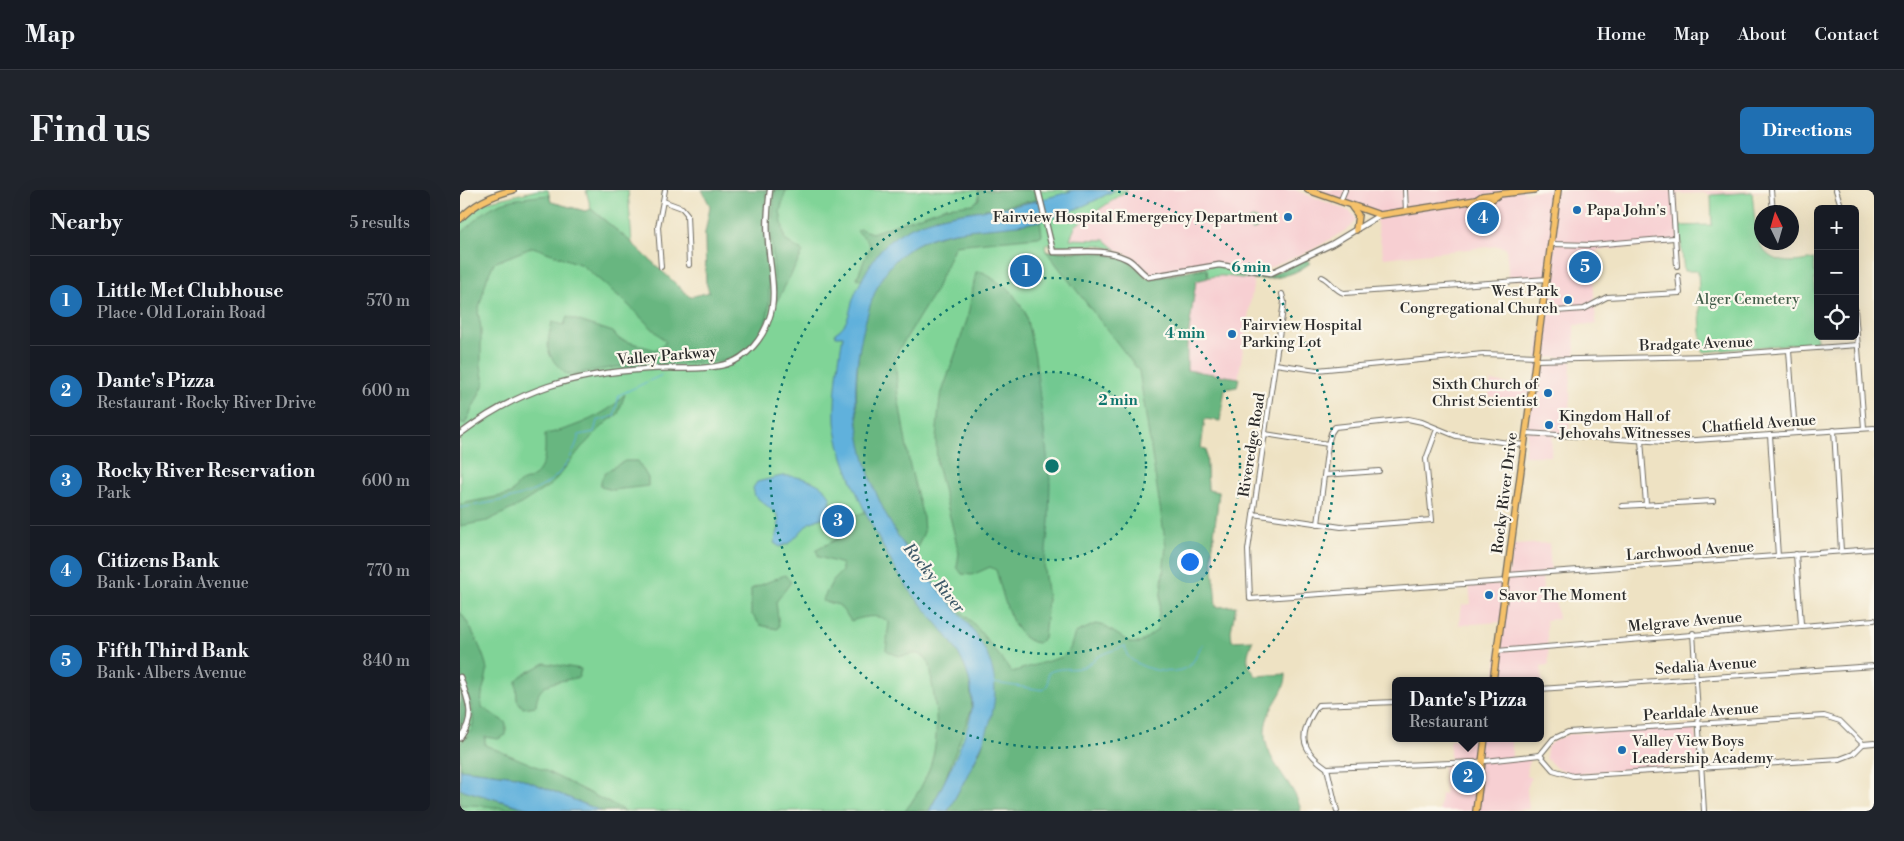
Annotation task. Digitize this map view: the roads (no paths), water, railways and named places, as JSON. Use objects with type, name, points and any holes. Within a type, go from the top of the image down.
[{"type":"main road","points":[[460,219],[469,210],[486,200],[511,190]]},
{"type":"main road","points":[[1308,190],[1380,215],[1476,200],[1487,196],[1534,190]]},
{"type":"main road","name":"Rocky River Drive","points":[[1494,677],[1558,190]]},
{"type":"main road","points":[[1351,206],[1358,215],[1356,230]]},
{"type":"main road","points":[[1476,811],[1484,742]]},
{"type":"street","points":[[661,267],[658,227],[665,190]]},
{"type":"street","name":"Valley Parkway","points":[[460,434],[501,405],[543,387],[618,372],[727,364],[744,355],[758,341],[770,316],[773,297],[767,224],[770,190]]},
{"type":"street","points":[[1340,202],[1345,190]]},
{"type":"street","points":[[1405,190],[1406,212]]},
{"type":"street","points":[[1672,190],[1677,266]]},
{"type":"street","points":[[1772,190],[1773,205]]},
{"type":"street","points":[[1836,190],[1841,205]]},
{"type":"street","points":[[1039,192],[1053,252],[1096,251],[1112,254],[1129,260],[1148,277],[1219,265],[1270,273],[1332,244],[1380,215]]},
{"type":"street","points":[[663,201],[682,208],[687,214],[689,265]]},
{"type":"street","points":[[1552,244],[1592,245],[1674,238]]},
{"type":"street","points":[[1542,312],[1584,309],[1607,297],[1680,293],[1678,276]]},
{"type":"street","points":[[1322,277],[1328,280],[1338,291],[1344,292],[1547,279]]},
{"type":"street","name":"Riveredge Road","points":[[1250,599],[1248,550],[1284,302],[1282,294]]},
{"type":"street","points":[[1858,340],[1864,428]]},
{"type":"street","name":"Bradgate Avenue","points":[[1275,364],[1317,370],[1483,354],[1536,358],[1706,356],[1858,345]]},
{"type":"street","points":[[1789,351],[1795,433]]},
{"type":"street","points":[[1318,524],[1328,444],[1335,427],[1346,424],[1408,419],[1456,436],[1524,445]]},
{"type":"street","points":[[1253,514],[1341,527],[1432,520],[1426,459],[1437,428]]},
{"type":"street","name":"Chatfield Avenue","points":[[1526,433],[1665,442],[1874,428]]},
{"type":"street","points":[[1834,430],[1842,551]]},
{"type":"street","points":[[1265,434],[1328,444]]},
{"type":"street","points":[[1770,435],[1778,556]]},
{"type":"street","points":[[1641,440],[1646,504]]},
{"type":"street","points":[[1325,475],[1379,471]]},
{"type":"street","points":[[1622,506],[1713,501]]},
{"type":"street","name":"Larchwood Avenue","points":[[1250,599],[1874,549]]},
{"type":"street","points":[[1796,554],[1800,624]]},
{"type":"street","name":"Melgrave Avenue","points":[[1497,650],[1800,624],[1874,620]]},
{"type":"street","points":[[1693,633],[1704,811]]},
{"type":"street","name":"Sedalia Avenue","points":[[1544,689],[1874,666]]},
{"type":"street","points":[[460,677],[470,706],[468,728],[460,738]]},
{"type":"street","points":[[1392,702],[1318,705],[1304,728],[1303,737],[1309,755],[1327,768],[1540,755],[1553,770],[1573,776],[1840,759],[1853,754],[1863,744],[1874,743]]},
{"type":"street","name":"Pearldale Avenue","points":[[1540,755],[1553,739],[1568,732],[1824,716],[1840,721],[1863,744]]},
{"type":"street","points":[[1327,768],[1337,811]]},
{"type":"water","name":"Rocky River","points":[[1074,190],[1115,190],[1082,206],[1048,219],[1024,224],[950,233],[922,242],[909,249],[890,266],[877,287],[868,311],[862,336],[857,370],[856,403],[860,436],[867,467],[878,498],[893,527],[911,555],[978,638],[991,663],[994,677],[993,712],[973,764],[948,811],[929,811],[948,775],[967,730],[972,707],[971,687],[966,670],[949,639],[903,581],[883,547],[852,481],[838,439],[835,422],[839,357],[843,336],[836,336],[835,333],[847,321],[855,294],[863,277],[882,248],[896,236],[911,227],[946,216],[1018,205]]},
{"type":"water","points":[[782,476],[796,477],[819,485],[829,495],[831,502],[824,517],[809,523],[790,543],[780,547],[774,543],[779,528],[778,515],[755,496],[753,488],[757,482]]},
{"type":"water","points":[[460,769],[516,776],[601,811],[536,811],[460,789]]},
{"type":"waterway","points":[[460,508],[516,497],[548,483],[561,471],[571,456],[579,435],[594,432],[597,421],[614,416],[619,395],[662,375]]},
{"type":"waterway","points":[[994,683],[1043,690],[1048,684],[1048,673],[1056,670],[1083,667],[1099,656],[1125,646],[1127,655],[1139,664],[1158,670],[1176,671],[1191,664],[1203,644]]},
{"type":"place","name":"Papa John's","points":[[1577,210]]},
{"type":"place","name":"Fairview Hospital Emergency Department","points":[[1288,217]]},
{"type":"place","name":"Citizens Bank","points":[[1483,218]]},
{"type":"place","name":"Fifth Third Bank","points":[[1585,267]]},
{"type":"place","name":"Little Met Clubhouse","points":[[1026,271]]},
{"type":"place","name":"West Park Congregational Church","points":[[1568,300]]},
{"type":"place","name":"Fairview Hospital Parking Lot","points":[[1232,334]]},
{"type":"place","name":"Sixth Church of Christ Scientist","points":[[1548,393]]},
{"type":"place","name":"Kingdom Hall of Jehovahs Witnesses","points":[[1549,425]]},
{"type":"place","name":"Rocky River Reservation","points":[[838,521]]},
{"type":"place","name":"Savor The Moment","points":[[1489,595]]},
{"type":"place","name":"Valley View Boys Leadership Academy","points":[[1622,750]]},
{"type":"place","name":"Dante's Pizza","points":[[1468,777]]},
{"type":"park label","name":"Alger Cemetery","points":[[1747,299]]}]
